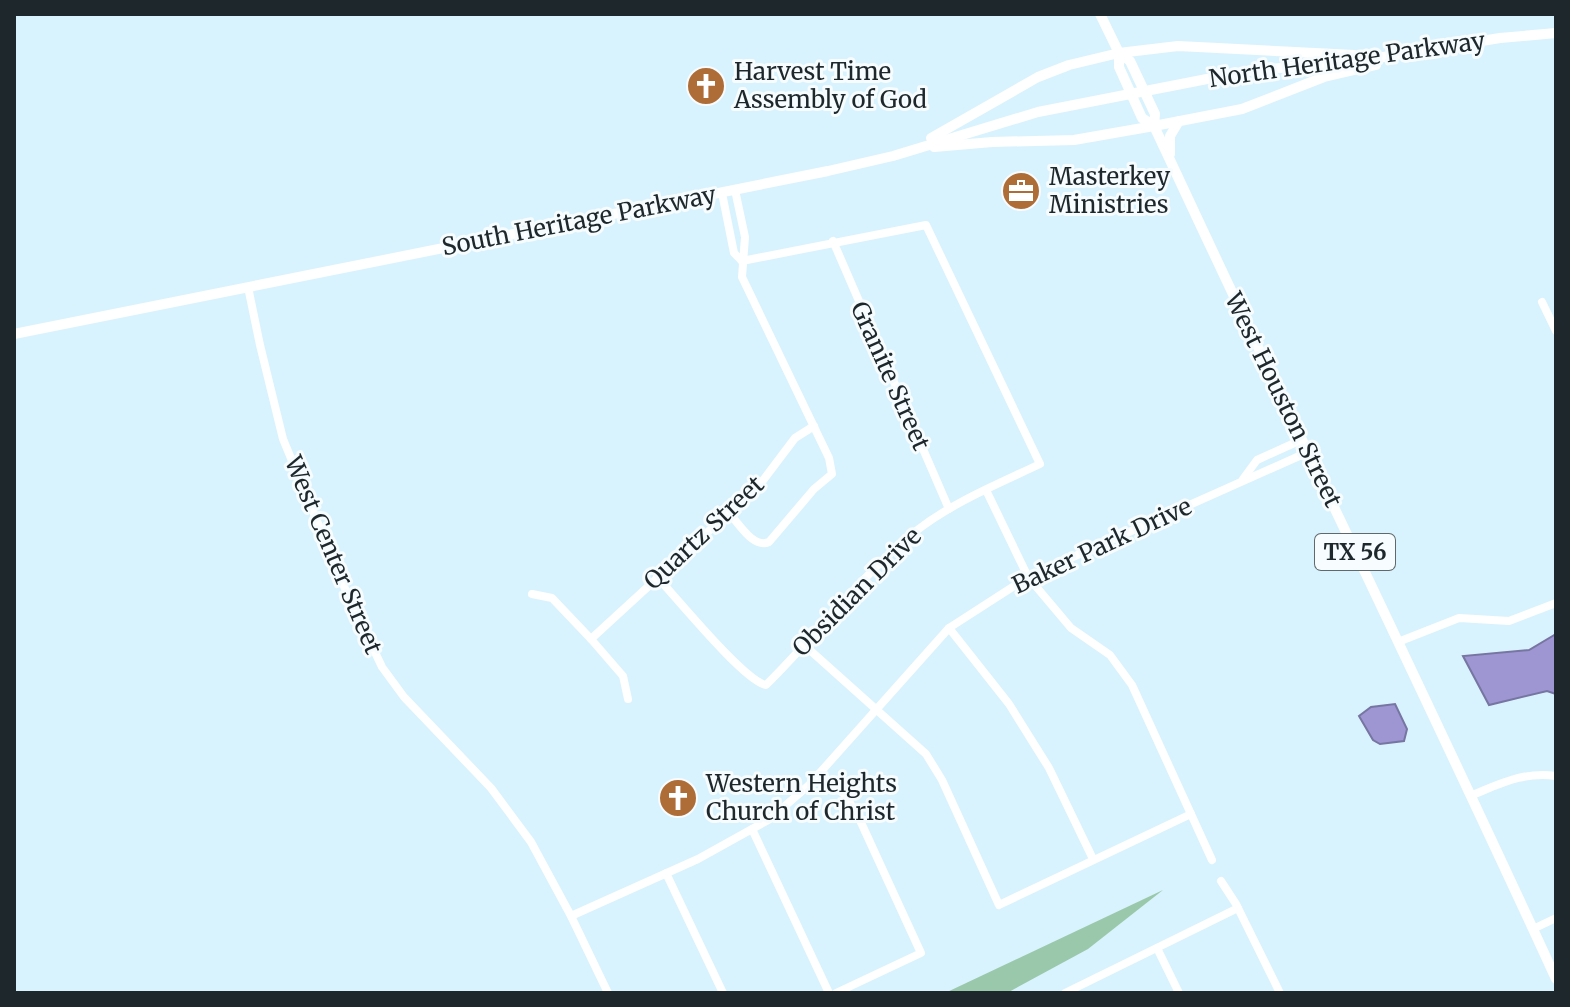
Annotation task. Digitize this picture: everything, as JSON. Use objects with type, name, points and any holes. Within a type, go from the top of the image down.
[{"type":"main road","name":"West Houston Street","points":[[1100,14],[1119,53],[1119,67],[1142,118],[1154,126],[1306,453],[1472,795],[1556,979]]},
{"type":"main road","points":[[1095,58],[1104,45],[1107,28]]},
{"type":"main road","name":"North Heritage Parkway","points":[[1139,92],[1248,71],[1556,33]]},
{"type":"main road","points":[[893,156],[941,134],[1038,77],[1119,53],[1178,46],[1336,55],[1391,50],[1408,53]]},
{"type":"main road","points":[[893,156],[964,144],[1074,140],[1242,109],[1324,77],[1392,62],[1408,53]]},
{"type":"main road","name":"South Heritage Parkway","points":[[14,334],[722,193],[893,156],[1038,112],[1139,92]]},
{"type":"main road","points":[[1170,160],[1170,136],[1179,121]]},
{"type":"street","points":[[728,512],[754,542],[763,545],[769,542],[814,489],[832,474],[829,458],[742,277],[745,237],[735,190]]},
{"type":"street","points":[[722,193],[734,253],[742,261]]},
{"type":"street","name":"Obsidian Drive","points":[[657,577],[731,657],[759,684],[766,685],[893,551],[917,530],[949,509],[1040,464],[926,225],[833,241]]},
{"type":"street","points":[[742,261],[833,241]]},
{"type":"street","name":"Granite Street","points":[[833,241],[949,509]]},
{"type":"street","name":"West Center Street","points":[[248,287],[283,439],[346,591],[382,667],[404,697],[491,788],[531,842],[608,993]]},
{"type":"street","points":[[1542,302],[1556,331]]},
{"type":"street","name":"Quartz Street","points":[[591,639],[761,483],[795,438],[814,426]]},
{"type":"street","points":[[1241,482],[1257,460],[1301,440]]},
{"type":"street","name":"Baker Park Drive","points":[[571,916],[698,859],[770,819],[820,773],[949,628],[1028,577],[1306,453]]},
{"type":"street","points":[[986,490],[1028,577],[1071,628],[1110,655],[1132,685],[1212,860]]},
{"type":"street","points":[[532,594],[552,598],[591,639],[623,676],[628,699]]},
{"type":"street","points":[[1398,642],[1459,618],[1509,621],[1556,603]]},
{"type":"street","points":[[949,628],[1009,704],[1049,768],[1093,859]]},
{"type":"street","points":[[803,644],[926,754],[942,780],[999,905],[1191,814]]},
{"type":"street","points":[[820,773],[851,803],[921,953],[836,993]]},
{"type":"street","points":[[1472,795],[1519,776],[1556,776]]},
{"type":"street","points":[[752,829],[829,993]]},
{"type":"street","points":[[666,873],[723,993]]},
{"type":"street","points":[[1221,881],[1238,908],[1280,993]]},
{"type":"street","points":[[1065,993],[1077,990],[1238,908]]},
{"type":"street","points":[[1533,929],[1556,918]]},
{"type":"street","points":[[1157,948],[1179,993]]},
{"type":"green space","points":[[1163,890],[1088,949],[1007,993],[945,993]]},
{"type":"shaded area","points":[[1556,634],[1556,694],[1547,691],[1489,705],[1463,656],[1529,650]]},
{"type":"shaded area","points":[[1395,704],[1407,729],[1404,741],[1380,744],[1373,740],[1359,716],[1371,707]]},
{"type":"place","name":"Harvest Time Assembly of God","points":[[706,86]]},
{"type":"place","name":"Masterkey Ministries","points":[[1021,191]]},
{"type":"place","name":"Western Heights Church of Christ","points":[[678,798]]}]
